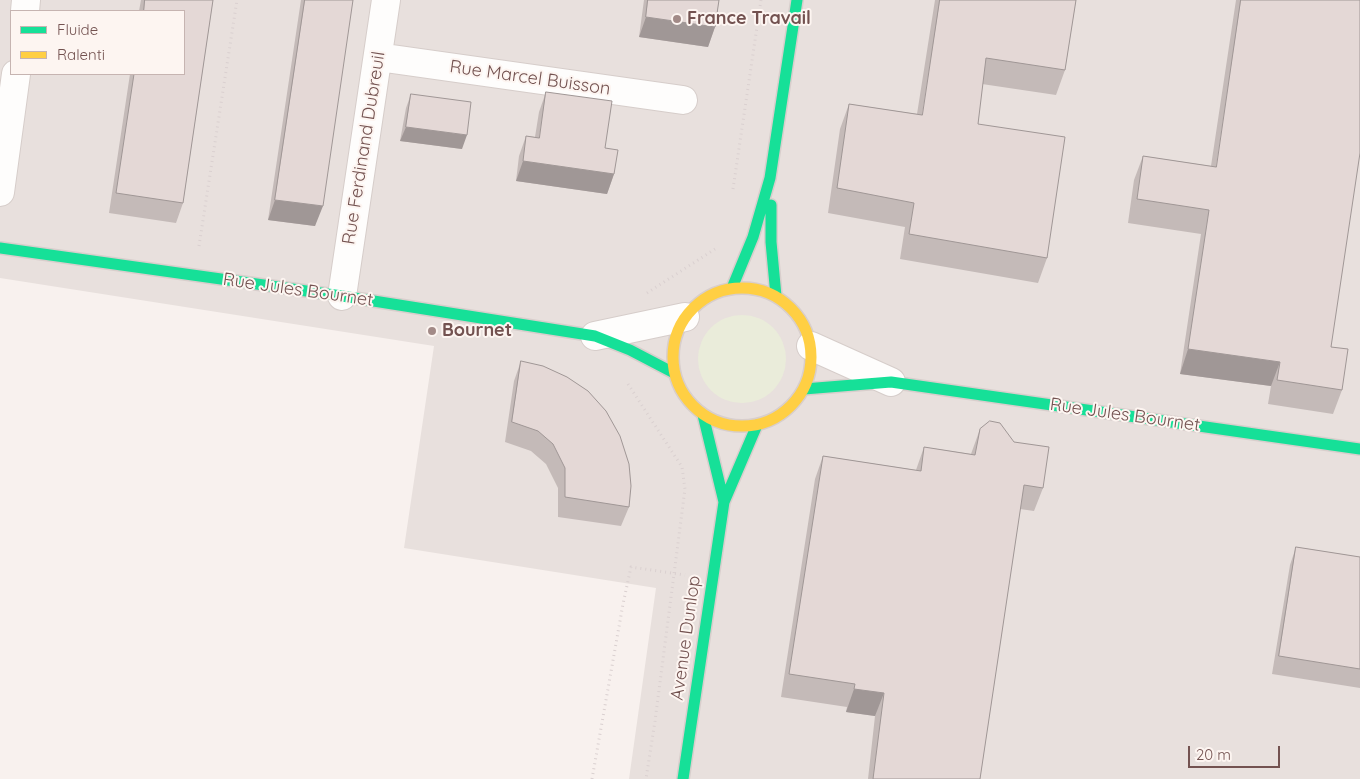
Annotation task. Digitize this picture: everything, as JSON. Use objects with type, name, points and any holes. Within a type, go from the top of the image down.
[{"type":"street","name":"Rue Ferdinand Dubreuil","points":[[342,296],[386,0]]},
{"type":"street","points":[[732,288],[753,237],[770,178],[797,0]]},
{"type":"street","name":"Rue Marcel Buisson","points":[[378,57],[683,100]]},
{"type":"street","points":[[0,192],[16,75]]},
{"type":"street","points":[[770,178],[771,242],[776,296]]},
{"type":"street","name":"Rue Jules Bournet","points":[[0,248],[342,296],[595,336],[630,350],[674,373]]},
{"type":"street","points":[[732,288],[754,288],[776,296],[792,309],[804,325],[811,346],[811,368],[804,389],[787,410],[776,418],[757,425],[738,427],[720,424],[703,416],[690,404],[680,390],[674,373],[672,354],[676,334],[685,317],[698,303],[714,293],[732,288]]},
{"type":"street","name":"Rue Jules Bournet","points":[[595,336],[685,317]]},
{"type":"street","name":"Rue Jules Bournet","points":[[811,346],[891,382]]},
{"type":"street","name":"Rue Jules Bournet","points":[[804,389],[891,382],[1360,449]]},
{"type":"street","name":"Avenue Dunlop","points":[[703,416],[724,502]]},
{"type":"street","name":"Avenue Dunlop","points":[[683,779],[724,502],[757,425]]},
{"type":"path","points":[[195,276],[237,0]]},
{"type":"path","points":[[592,779],[631,568],[712,581]]},
{"type":"shaded area","points":[[0,0],[1360,0],[1360,779],[629,779],[656,588],[404,548],[434,346],[0,278]]},
{"type":"green space","points":[[733,315],[751,315],[767,322],[779,334],[786,350],[786,368],[779,384],[767,396],[751,403],[733,403],[717,396],[705,384],[698,368],[698,350],[705,334],[717,322]]},
{"type":"building","points":[[145,0],[213,0],[183,203],[116,193],[134,75],[185,75],[185,10],[144,10]]},
{"type":"building","points":[[305,0],[353,0],[323,206],[275,200]]},
{"type":"building","points":[[648,0],[719,0],[715,27],[646,17]]},
{"type":"building","points":[[940,0],[1076,0],[1065,70],[986,58],[978,124],[1065,137],[1047,258],[909,234],[914,203],[837,188],[849,104],[922,115]]},
{"type":"building","points":[[1241,0],[1360,0],[1360,153],[1331,347],[1348,349],[1342,390],[1277,380],[1280,362],[1188,349],[1209,210],[1137,199],[1143,156],[1216,167]]},
{"type":"building","points":[[546,92],[612,101],[605,148],[618,150],[614,174],[523,161],[526,136],[539,138]]},
{"type":"building","points":[[411,94],[471,102],[467,135],[406,127]]},
{"type":"building","points":[[521,361],[543,366],[567,377],[588,391],[606,411],[620,436],[629,464],[631,486],[629,507],[565,497],[565,468],[553,444],[538,431],[512,422]]},
{"type":"building","points":[[990,421],[1000,423],[1014,442],[1049,447],[1043,488],[1024,485],[980,779],[873,779],[884,693],[854,689],[855,684],[789,674],[823,456],[921,471],[924,447],[975,455],[980,429]]},
{"type":"building","points":[[1296,547],[1360,557],[1360,669],[1279,656]]},
{"type":"traffic: fast","points":[[732,288],[753,237],[770,178],[797,0]]},
{"type":"traffic: fast","points":[[771,205],[771,242],[776,296]]},
{"type":"traffic: fast","points":[[0,248],[342,296],[595,336],[630,350],[674,373]]},
{"type":"traffic: fast","points":[[804,389],[891,382],[1360,449]]},
{"type":"traffic: fast","points":[[703,415],[724,502]]},
{"type":"traffic: fast","points":[[683,779],[724,502],[757,425]]},
{"type":"traffic: slow","points":[[742,288],[756,289],[769,293],[781,299],[791,308],[800,318],[806,330],[810,343],[811,357],[810,371],[806,384],[800,396],[791,406],[781,415],[769,421],[756,425],[742,426],[728,425],[715,421],[703,415],[693,406],[684,396],[678,384],[674,371],[673,357],[674,343],[678,330],[684,318],[693,308],[703,299],[715,293],[728,289],[742,288]]},
{"type":"place","name":"France Travail","points":[[677,19]]},
{"type":"place","name":"Bournet","points":[[432,331]]}]
